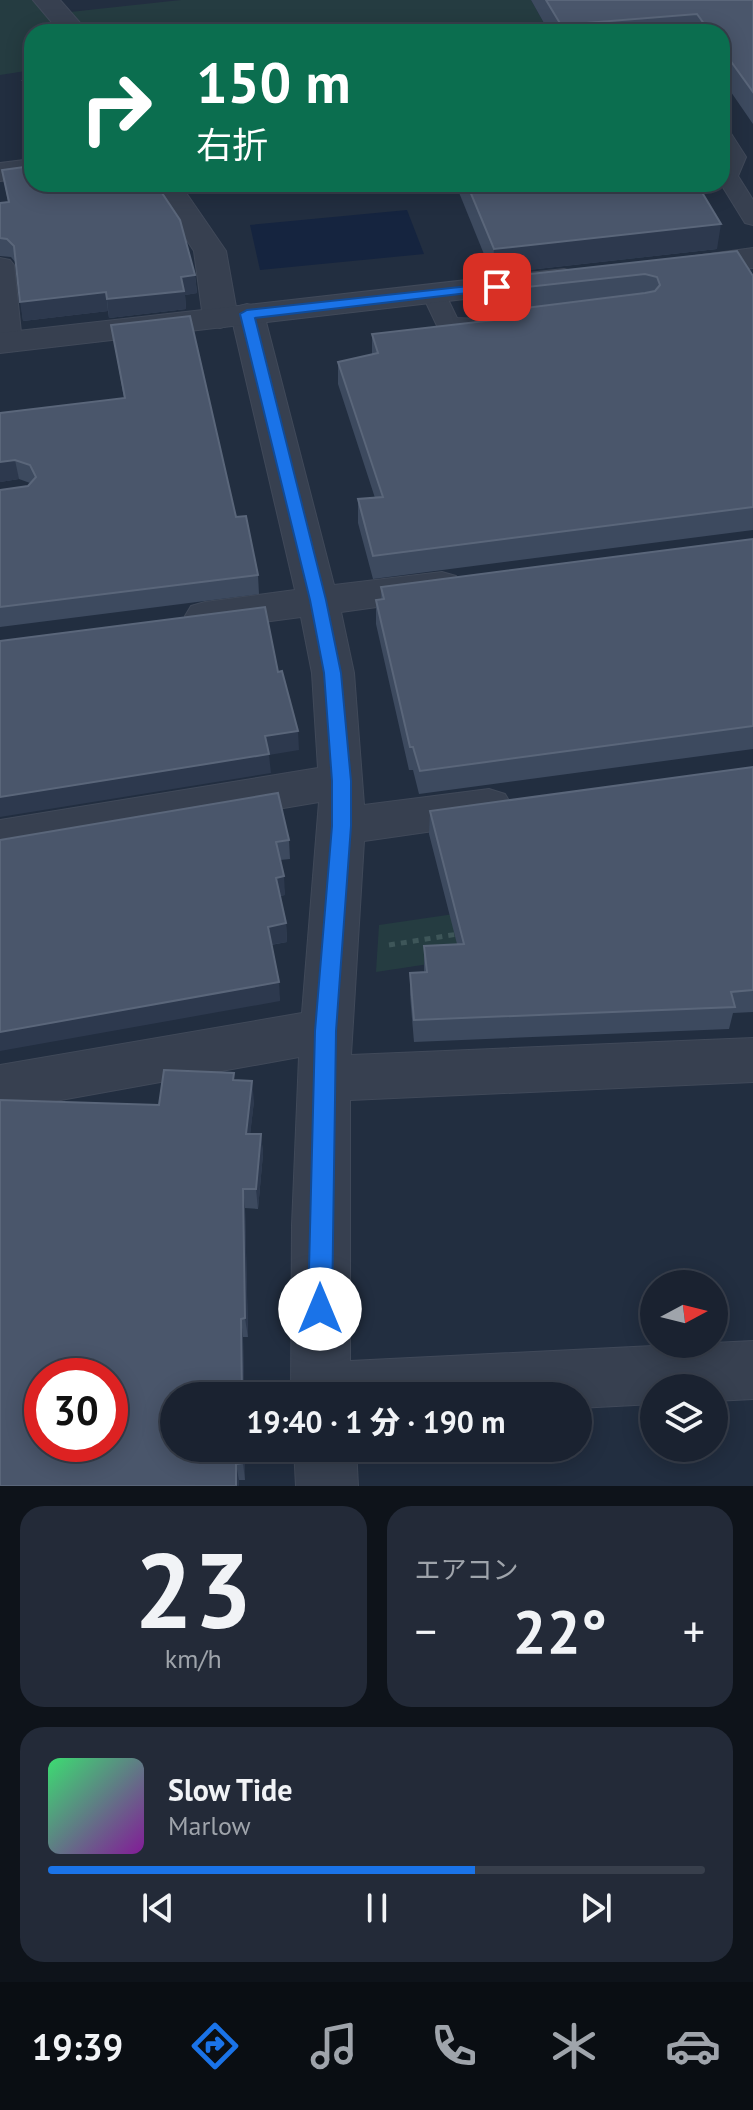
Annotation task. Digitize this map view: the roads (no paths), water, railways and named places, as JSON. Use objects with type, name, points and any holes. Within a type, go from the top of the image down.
[{"type":"street","points":[[46,0],[68,24]]},
{"type":"street","points":[[0,172],[24,169]]},
{"type":"street","points":[[170,192],[210,251],[216,276],[234,316],[318,600],[333,673],[342,826],[325,1055],[320,1225],[322,1382]]},
{"type":"street","points":[[652,269],[753,258]]},
{"type":"street","points":[[5,342],[592,276]]},
{"type":"street","points":[[167,621],[473,581]]},
{"type":"street","points":[[0,838],[341,781]]},
{"type":"street","points":[[342,826],[531,800]]},
{"type":"street","points":[[0,1088],[325,1055],[753,1060]]},
{"type":"street","points":[[592,1386],[753,1370]]},
{"type":"street","points":[[325,1462],[327,1486]]},
{"type":"lane","points":[[730,149],[735,157],[730,169]]},
{"type":"lane","points":[[730,181],[753,218]]},
{"type":"lane","points":[[2,265],[5,342]]},
{"type":"lane","points":[[434,294],[448,325],[522,322]]},
{"type":"water","points":[[407,210],[424,254],[260,270],[250,225]]}]
